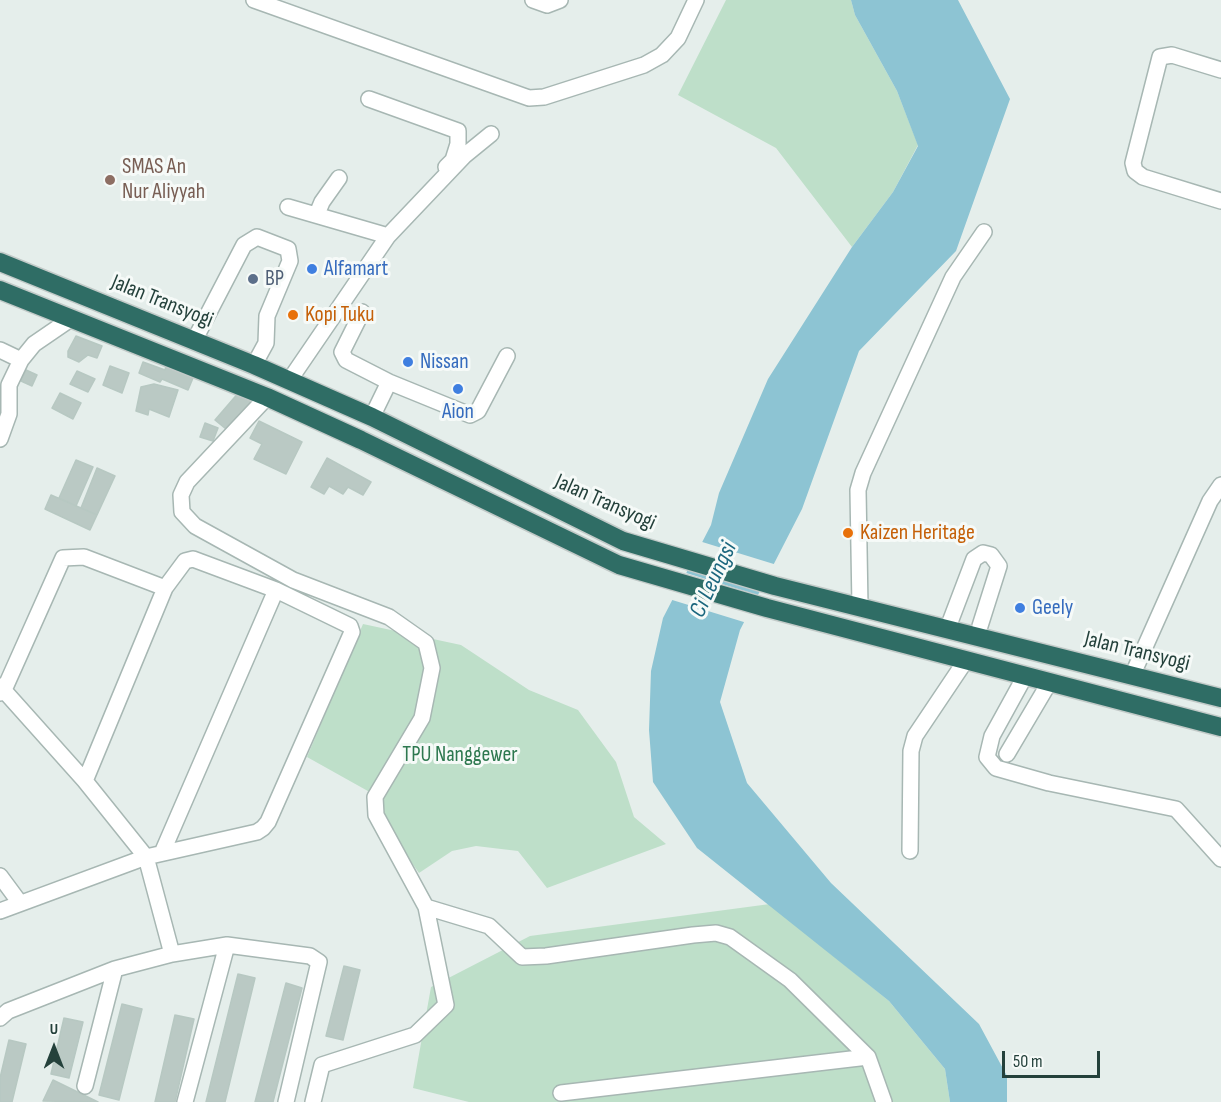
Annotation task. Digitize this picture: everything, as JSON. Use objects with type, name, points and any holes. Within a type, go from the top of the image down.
[{"type":"highway","name":"Jalan Transyogi","points":[[0,262],[255,365],[372,417],[606,533],[673,557],[775,586],[1221,698]]},
{"type":"highway","points":[[0,290],[267,397],[362,440],[591,553],[661,579],[1221,727]]},
{"type":"street","points":[[254,0],[529,98],[544,97],[645,65],[662,55],[678,38],[696,0]]},
{"type":"street","points":[[533,0],[547,5],[560,0]]},
{"type":"street","points":[[1221,70],[1172,55],[1160,57],[1132,163],[1135,171],[1143,177],[1221,201]]},
{"type":"street","points":[[290,381],[387,227],[453,160],[458,144],[458,131],[369,99]]},
{"type":"street","points":[[383,234],[491,134]]},
{"type":"street","points":[[317,214],[322,202],[339,178]]},
{"type":"street","points":[[288,207],[383,234]]},
{"type":"street","points":[[860,607],[858,490],[862,473],[953,277],[984,232]]},
{"type":"street","points":[[194,342],[244,245],[257,237],[288,249],[290,261],[267,316],[266,343],[255,365]]},
{"type":"street","points":[[362,312],[342,352],[343,356],[389,382],[473,415],[507,356]]},
{"type":"street","points":[[1,432],[9,414],[9,385],[21,360],[34,344],[72,318]]},
{"type":"street","points":[[0,350],[21,360]]},
{"type":"street","points":[[372,417],[389,382]]},
{"type":"street","points":[[267,397],[187,482],[182,495],[182,512],[195,526],[293,580],[389,617],[426,643],[432,668],[422,718],[375,797],[376,815],[420,892],[426,907],[446,1005],[415,1035],[322,1065],[313,1102]]},
{"type":"street","points":[[1132,676],[1210,501],[1221,484]]},
{"type":"street","points":[[947,630],[974,560],[983,553],[992,555],[999,566],[980,626]]},
{"type":"street","points":[[165,588],[84,557],[63,558],[1,689],[85,781],[146,856],[172,954]]},
{"type":"street","points":[[0,911],[146,856],[257,832],[268,822],[352,632],[348,623],[276,590],[193,559],[182,563],[165,588],[85,781]]},
{"type":"street","points":[[162,853],[276,590]]},
{"type":"street","points":[[910,851],[911,751],[915,736],[966,660]]},
{"type":"street","points":[[1025,676],[992,736],[987,757],[996,768],[1050,783],[1176,809],[1221,859]]},
{"type":"street","points":[[1007,753],[1049,683]]},
{"type":"street","points":[[0,876],[20,903]]},
{"type":"street","points":[[426,907],[489,926],[522,957],[546,956],[693,935],[716,933],[730,937],[790,980],[868,1057],[884,1102]]},
{"type":"street","points":[[185,1102],[227,945]]},
{"type":"street","points":[[0,1018],[8,1011],[115,969],[172,954],[227,945],[310,956],[319,962],[286,1102]]},
{"type":"street","points":[[85,1086],[115,969]]},
{"type":"street","points":[[561,1093],[868,1057]]},
{"type":"green space","points":[[726,0],[851,0],[855,15],[897,91],[918,145],[893,192],[852,247],[776,148],[678,95]]},
{"type":"green space","name":"TPU Nanggewer","points":[[363,624],[461,645],[529,690],[578,710],[616,762],[634,817],[666,844],[547,888],[518,851],[476,846],[452,851],[419,873],[387,828],[375,795],[307,757]]},
{"type":"green space","points":[[770,904],[889,1001],[945,1069],[950,1102],[469,1102],[413,1088],[431,987],[530,936]]},
{"type":"water","name":"Ci Leungsi","points":[[851,0],[958,0],[1010,99],[956,251],[859,351],[802,509],[740,630],[720,702],[747,783],[831,883],[979,1024],[1007,1076],[1007,1102],[950,1102],[945,1069],[889,1001],[697,848],[653,782],[649,730],[651,671],[663,618],[711,525],[719,493],[768,379],[852,247],[893,192],[918,146],[897,91],[855,15]]},
{"type":"pier","points":[[699,541],[777,565],[763,592],[685,568]]},
{"type":"pier","points":[[683,572],[761,596],[747,623],[669,599]]},
{"type":"building","points":[[76,336],[102,346],[97,358],[88,355],[79,362],[68,357],[68,351]]},
{"type":"building","points":[[143,362],[165,370],[166,366],[193,378],[188,390],[162,379],[160,382],[139,373]]},
{"type":"building","points":[[110,366],[129,373],[122,393],[103,385]]},
{"type":"building","points":[[26,370],[37,375],[32,386],[21,381]]},
{"type":"building","points":[[77,371],[95,379],[88,392],[70,384]]},
{"type":"building","points":[[154,384],[178,390],[169,417],[149,409],[148,415],[136,411],[141,387]]},
{"type":"building","points":[[240,391],[254,403],[235,425],[233,422],[226,429],[215,420]]},
{"type":"building","points":[[60,393],[81,403],[73,419],[52,408]]},
{"type":"building","points":[[259,421],[302,442],[286,474],[254,459],[262,444],[250,438]]},
{"type":"building","points":[[205,423],[218,428],[213,441],[200,437]]},
{"type":"building","points":[[327,458],[371,482],[363,495],[348,487],[343,494],[329,486],[324,494],[311,487]]},
{"type":"building","points":[[76,460],[93,467],[76,506],[59,498]]},
{"type":"building","points":[[97,468],[115,476],[97,515],[81,508]]},
{"type":"building","points":[[51,495],[97,515],[90,530],[45,509]]},
{"type":"building","points":[[344,966],[360,970],[343,1040],[326,1036]]},
{"type":"building","points":[[238,974],[255,978],[225,1102],[206,1102]]},
{"type":"building","points":[[286,983],[302,988],[273,1102],[255,1102]]},
{"type":"building","points":[[122,1004],[142,1009],[119,1100],[99,1095]]},
{"type":"building","points":[[175,1015],[194,1019],[175,1102],[155,1102]]},
{"type":"building","points":[[64,1018],[83,1022],[69,1078],[51,1074]]},
{"type":"building","points":[[9,1040],[26,1044],[12,1102],[0,1102],[0,1078]]},
{"type":"building","points":[[53,1080],[98,1102],[43,1101]]},
{"type":"place","name":"SMAS An Nur Aliyyah","points":[[110,180]]},
{"type":"place","name":"Alfamart","points":[[312,269]]},
{"type":"place","name":"BP","points":[[253,279]]},
{"type":"place","name":"Kopi Tuku","points":[[293,315]]},
{"type":"place","name":"Nissan","points":[[408,362]]},
{"type":"place","name":"Aion","points":[[458,389]]},
{"type":"place","name":"Kaizen Heritage","points":[[848,533]]},
{"type":"place","name":"Geely","points":[[1020,608]]}]
